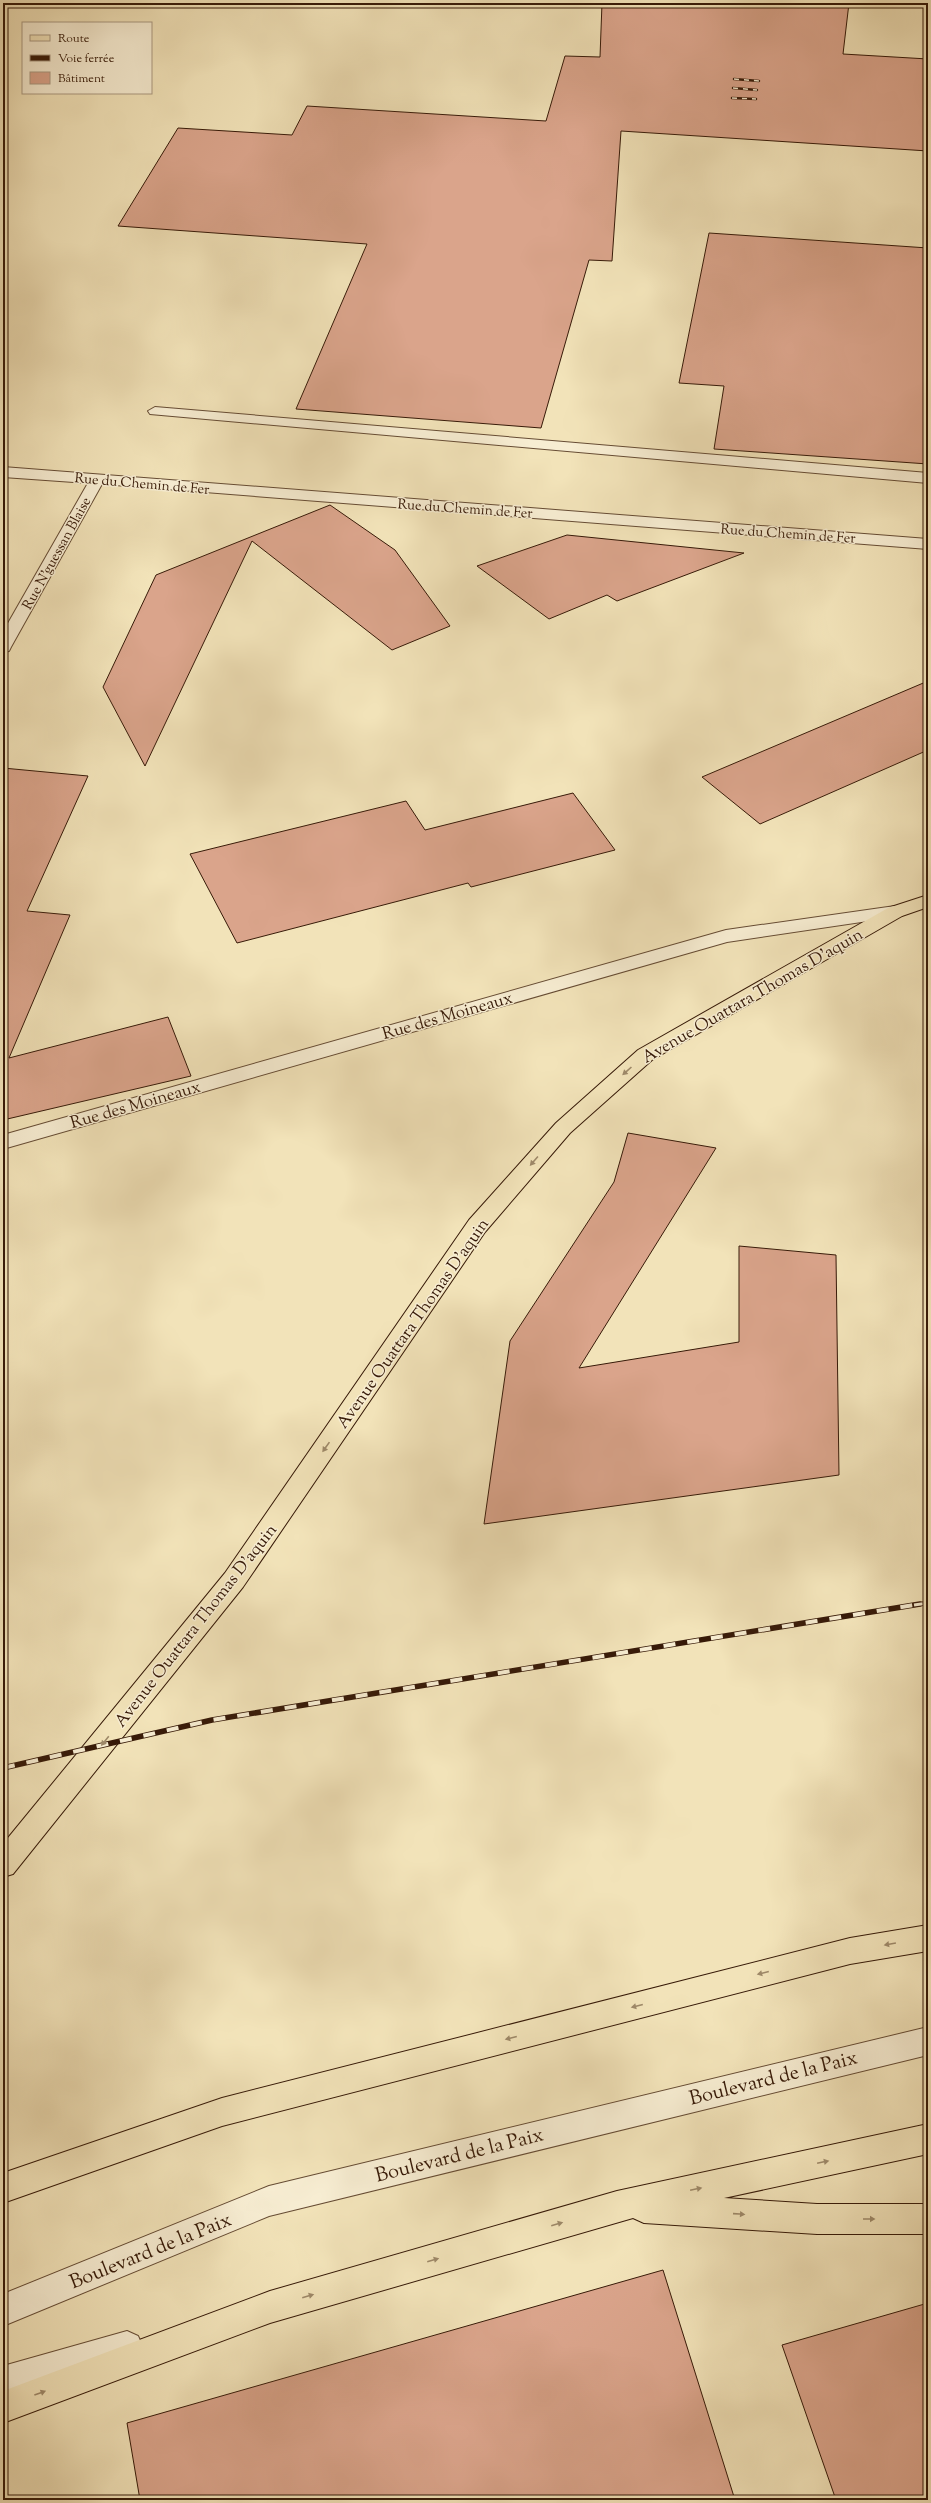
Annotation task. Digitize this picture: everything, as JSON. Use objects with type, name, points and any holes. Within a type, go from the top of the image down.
[{"type":"main road","name":"Avenue Ouattara Thomas D'aquin","points":[[3,1866],[234,1580],[477,1226],[563,1128],[645,1055],[895,912],[928,901]]},
{"type":"main road","points":[[3,2188],[222,2112],[843,1953],[928,1938]]},
{"type":"main road","points":[[3,2407],[270,2307],[617,2206],[928,2139]]},
{"type":"main road","points":[[617,2206],[817,2219],[928,2219]]},
{"type":"street","points":[[154,410],[928,478]]},
{"type":"street","name":"Rue du Chemin de Fer","points":[[3,472],[928,544]]},
{"type":"street","name":"Rue N'guessan Blaise","points":[[3,647],[97,480]]},
{"type":"street","name":"Rue des Moineaux","points":[[3,1142],[726,936],[895,912]]},
{"type":"street","name":"Boulevard de la Paix","points":[[3,2310],[269,2201],[928,2041]]},
{"type":"street","points":[[3,2382],[270,2307]]},
{"type":"building","points":[[602,3],[849,3],[843,54],[928,59],[928,151],[621,131],[612,261],[589,260],[541,428],[296,409],[367,244],[118,226],[178,128],[292,135],[307,106],[546,121],[565,56],[600,57]]},
{"type":"building","points":[[709,233],[928,248],[928,464],[714,449],[724,386],[679,383]]},
{"type":"building","points":[[330,505],[395,550],[450,626],[392,650],[252,541],[145,766],[103,687],[156,575]]},
{"type":"building","points":[[567,535],[744,553],[617,601],[607,595],[549,619],[477,566]]},
{"type":"building","points":[[928,681],[928,750],[760,824],[702,777]]},
{"type":"building","points":[[3,768],[88,776],[27,911],[70,915],[9,1058],[168,1017],[191,1076],[3,1120]]},
{"type":"building","points":[[573,793],[615,850],[471,887],[468,883],[237,943],[190,854],[406,801],[425,830]]},
{"type":"building","points":[[628,1133],[716,1148],[579,1368],[739,1342],[739,1246],[836,1255],[839,1475],[484,1524],[510,1341],[614,1182]]},
{"type":"building","points":[[663,2270],[735,2500],[140,2500],[127,2423]]},
{"type":"building","points":[[928,2303],[928,2500],[836,2500],[782,2345]]},
{"type":"railway","points":[[734,79],[759,81]]},
{"type":"railway","points":[[733,88],[757,90]]},
{"type":"railway","points":[[732,98],[756,99]]},
{"type":"railway","points":[[914,1605],[928,1603]]},
{"type":"railway","points":[[3,1768],[212,1720],[920,1604]]}]
